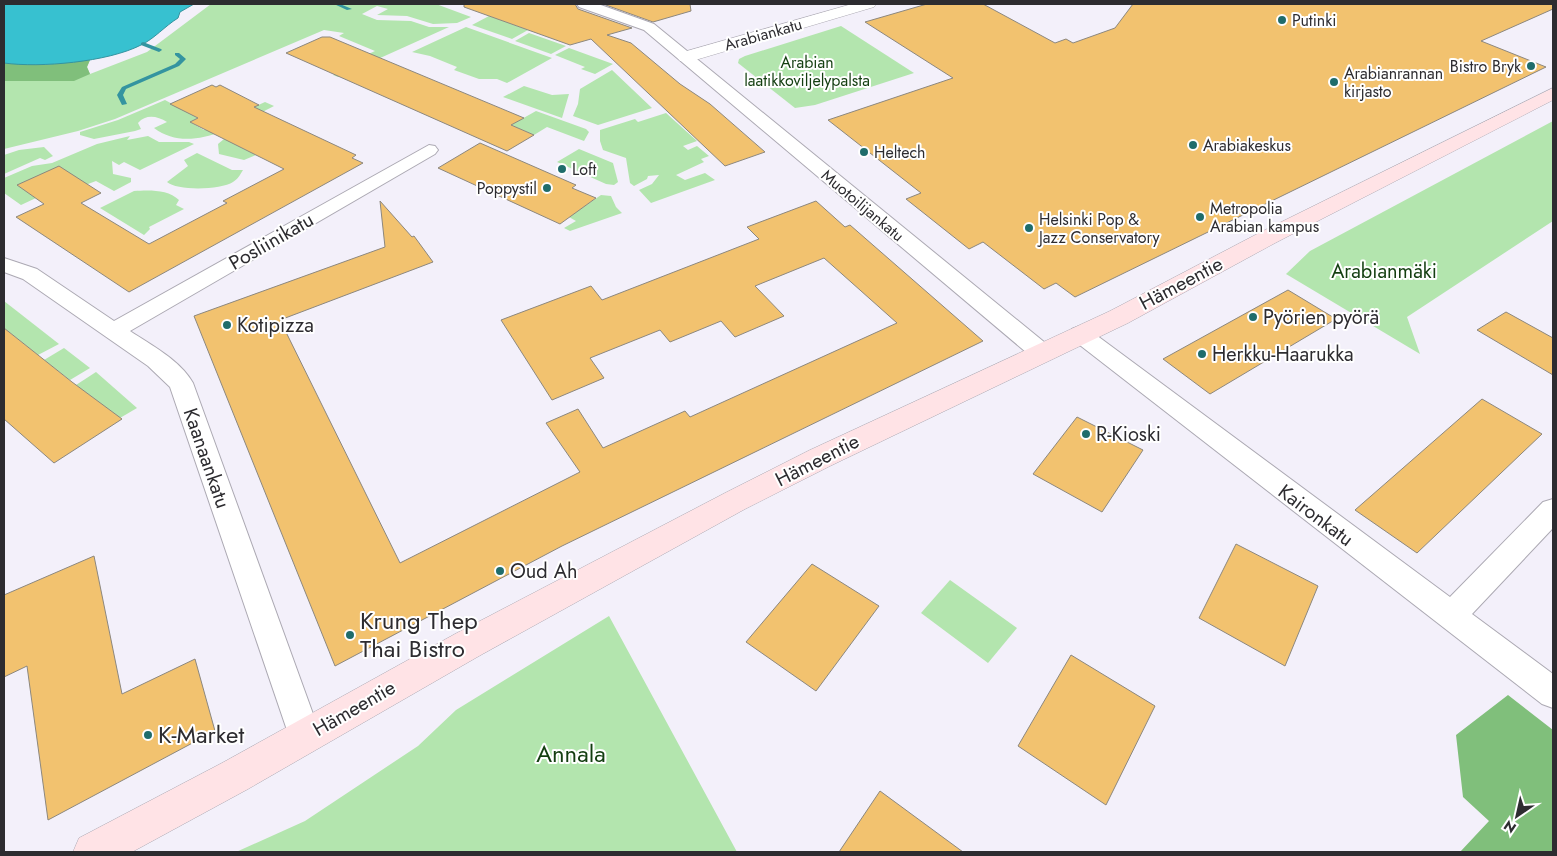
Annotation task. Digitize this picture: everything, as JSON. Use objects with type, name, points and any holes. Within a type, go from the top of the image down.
[{"type":"main road","name":"Hämeentie","points":[[93,852],[466,645],[744,497],[820,458],[1041,352],[1119,317],[1267,238],[1553,93]]},
{"type":"street","name":"Muotoilijankatu","points":[[584,4],[642,23],[686,57],[1041,352]]},
{"type":"street","name":"Arabiankatu","points":[[686,57],[857,5]]},
{"type":"street","name":"Posliinikatu","points":[[113,331],[428,150]]},
{"type":"street","name":"Kaanaankatu","points":[[7,269],[30,274],[156,360],[181,383],[305,736]]},
{"type":"street","name":"Kaironkatu","points":[[1080,334],[1450,617],[1553,693]]},
{"type":"street","points":[[1450,617],[1553,510]]},
{"type":"green space","points":[[211,4],[436,4],[471,17],[457,23],[433,24],[407,16],[377,15],[388,9],[377,6],[362,14],[377,20],[411,21],[429,27],[449,27],[338,77],[333,75],[353,66],[349,63],[375,51],[339,36],[344,33],[324,30],[115,119],[78,131],[4,149],[4,63],[43,65],[90,60],[87,67],[90,74],[147,52]]},
{"type":"green space","points":[[489,16],[528,30],[512,39],[472,25]]},
{"type":"green space","name":"Arabian laatikkoviljelypalsta","points":[[841,26],[914,73],[815,105],[795,108],[738,63],[739,59],[745,56]]},
{"type":"green space","points":[[466,27],[552,58],[507,83],[497,79],[479,79],[454,70],[457,67],[430,56],[412,52]]},
{"type":"green space","points":[[529,33],[566,46],[551,54],[515,41]]},
{"type":"green space","points":[[569,48],[613,64],[595,74],[581,69],[585,67],[555,55]]},
{"type":"green space","points":[[90,60],[87,67],[90,74],[74,81],[4,81],[4,63],[43,65]]},
{"type":"green space","points":[[612,70],[652,108],[598,125],[573,116],[578,104],[580,89]]},
{"type":"green space","points":[[524,86],[552,95],[569,94],[562,118],[503,97]]},
{"type":"green space","points":[[165,100],[198,118],[190,122],[204,130],[265,102],[274,106],[230,128],[199,138],[183,139],[168,136],[154,128],[167,122],[152,117],[141,120],[138,123],[141,129],[135,131],[94,139],[80,135],[80,132],[118,120]]},
{"type":"green space","points":[[536,111],[586,129],[589,132],[584,141],[547,127],[534,135],[511,125]]},
{"type":"green space","points":[[666,113],[697,141],[683,146],[688,150],[697,146],[709,156],[701,159],[704,162],[676,175],[685,180],[705,173],[715,180],[651,203],[639,190],[652,184],[659,175],[648,176],[647,179],[634,186],[630,183],[626,158],[603,150],[600,141],[600,130],[635,119],[638,122]]},
{"type":"green space","name":"Arabianmäki","points":[[1553,121],[1553,221],[1407,317],[1420,354],[1286,274],[1310,251]]},
{"type":"green space","points":[[130,136],[127,140],[148,136],[159,142],[189,142],[194,144],[140,170],[124,162],[119,165],[112,161],[113,174],[131,178],[131,182],[114,191],[96,181],[88,184],[17,185],[36,198],[21,205],[4,193],[4,178],[32,166],[52,163],[97,144]]},
{"type":"green space","points":[[224,139],[256,155],[244,160],[219,154],[218,144]]},
{"type":"green space","points":[[44,147],[53,156],[45,160],[40,158],[4,174],[4,155],[19,150]]},
{"type":"green space","points":[[579,149],[613,163],[618,182],[614,185],[606,184],[557,162]]},
{"type":"green space","points":[[197,153],[232,170],[243,170],[235,181],[219,187],[189,188],[172,185],[167,182],[188,166],[184,160]]},
{"type":"green space","points":[[134,191],[164,192],[179,200],[176,205],[184,209],[149,227],[150,229],[144,235],[100,208]]},
{"type":"green space","points":[[601,195],[611,196],[616,207],[622,213],[570,231],[564,228],[576,221],[569,217]]},
{"type":"green space","points":[[4,301],[59,344],[38,355],[4,328]]},
{"type":"green space","points":[[64,348],[90,368],[70,380],[44,360]]},
{"type":"green space","points":[[96,372],[137,408],[120,418],[76,385]]},
{"type":"green space","points":[[950,580],[1017,628],[988,663],[921,613]]},
{"type":"green space","name":"Annala","points":[[609,616],[737,852],[236,852],[305,821],[418,746],[456,710]]},
{"type":"green space","points":[[1508,695],[1553,730],[1553,852],[1460,852],[1489,821],[1463,797],[1456,735]]},
{"type":"water","points":[[4,4],[194,4],[180,12],[178,18],[150,39],[127,51],[111,56],[74,62],[36,65],[4,63]]},
{"type":"building","points":[[464,4],[575,4],[578,9],[632,28],[607,35],[631,43],[680,84],[710,104],[765,152],[725,166],[591,39],[570,45],[464,7]]},
{"type":"building","points":[[603,4],[690,4],[691,11],[653,22]]},
{"type":"building","name":"Arabiakeskus","points":[[927,4],[983,4],[1055,43],[1066,39],[1073,43],[1115,28],[1133,4],[1553,4],[1553,9],[1481,41],[1546,67],[1075,297],[1056,283],[1044,289],[983,242],[969,249],[906,199],[921,193],[828,120],[953,78],[865,22]]},
{"type":"building","points":[[322,37],[330,37],[524,118],[511,125],[534,135],[507,151],[286,53]]},
{"type":"building","points":[[212,85],[216,87],[220,85],[259,105],[254,107],[356,155],[352,158],[363,163],[129,292],[16,217],[44,204],[17,185],[59,166],[101,193],[81,203],[149,244],[227,203],[223,201],[284,169],[190,122],[198,118],[170,104]]},
{"type":"building","points":[[480,143],[576,185],[572,188],[596,198],[560,224],[438,168]]},
{"type":"building","points":[[380,201],[412,237],[414,236],[433,262],[280,320],[400,563],[580,472],[546,423],[578,409],[603,448],[685,411],[690,417],[897,323],[824,258],[755,286],[784,316],[735,337],[721,321],[670,342],[660,330],[590,358],[604,378],[552,400],[501,320],[591,286],[602,300],[759,239],[747,227],[816,201],[845,227],[850,225],[983,341],[562,546],[335,666],[194,316],[385,247]]},
{"type":"building","points":[[1288,290],[1336,319],[1210,394],[1163,359]]},
{"type":"building","points":[[1506,312],[1553,338],[1553,375],[1477,330]]},
{"type":"building","points":[[4,328],[122,419],[54,463],[4,419]]},
{"type":"building","points":[[1482,399],[1542,434],[1417,553],[1355,510]]},
{"type":"building","points":[[1077,417],[1143,450],[1102,512],[1033,474]]},
{"type":"building","points":[[1236,544],[1318,586],[1285,666],[1199,618]]},
{"type":"building","points":[[94,556],[122,694],[195,659],[215,731],[48,820],[27,666],[4,677],[4,595]]},
{"type":"building","points":[[812,564],[879,606],[816,691],[746,642]]},
{"type":"building","points":[[1071,655],[1155,706],[1106,805],[1018,746]]},
{"type":"building","points":[[880,791],[963,852],[839,852]]},
{"type":"waterway","points":[[336,4],[349,9]]},
{"type":"waterway","points":[[143,44],[159,50]]},
{"type":"waterway","points":[[124,104],[120,95],[124,88],[177,65],[183,59],[177,54]]},
{"type":"place","name":"Putinki","points":[[1282,20]]},
{"type":"place","name":"Bistro Bryk","points":[[1531,66]]},
{"type":"place","name":"Arabianrannan kirjasto","points":[[1334,82]]},
{"type":"place","name":"Arabiakeskus","points":[[1193,145]]},
{"type":"place","name":"Heltech","points":[[864,152]]},
{"type":"place","name":"Loft","points":[[562,169]]},
{"type":"place","name":"Poppystil","points":[[547,188]]},
{"type":"place","name":"Metropolia Arabian kampus","points":[[1200,217]]},
{"type":"place","name":"Helsinki Pop & Jazz Conservatory","points":[[1029,228]]},
{"type":"place","name":"Pyörien pyörä","points":[[1253,317]]},
{"type":"place","name":"Kotipizza","points":[[227,325]]},
{"type":"place","name":"Herkku-Haarukka","points":[[1202,354]]},
{"type":"place","name":"R-Kioski","points":[[1086,434]]},
{"type":"place","name":"Oud Ah","points":[[500,571]]},
{"type":"place","name":"Krung Thep Thai Bistro","points":[[350,635]]},
{"type":"place","name":"K-Market","points":[[148,735]]}]
